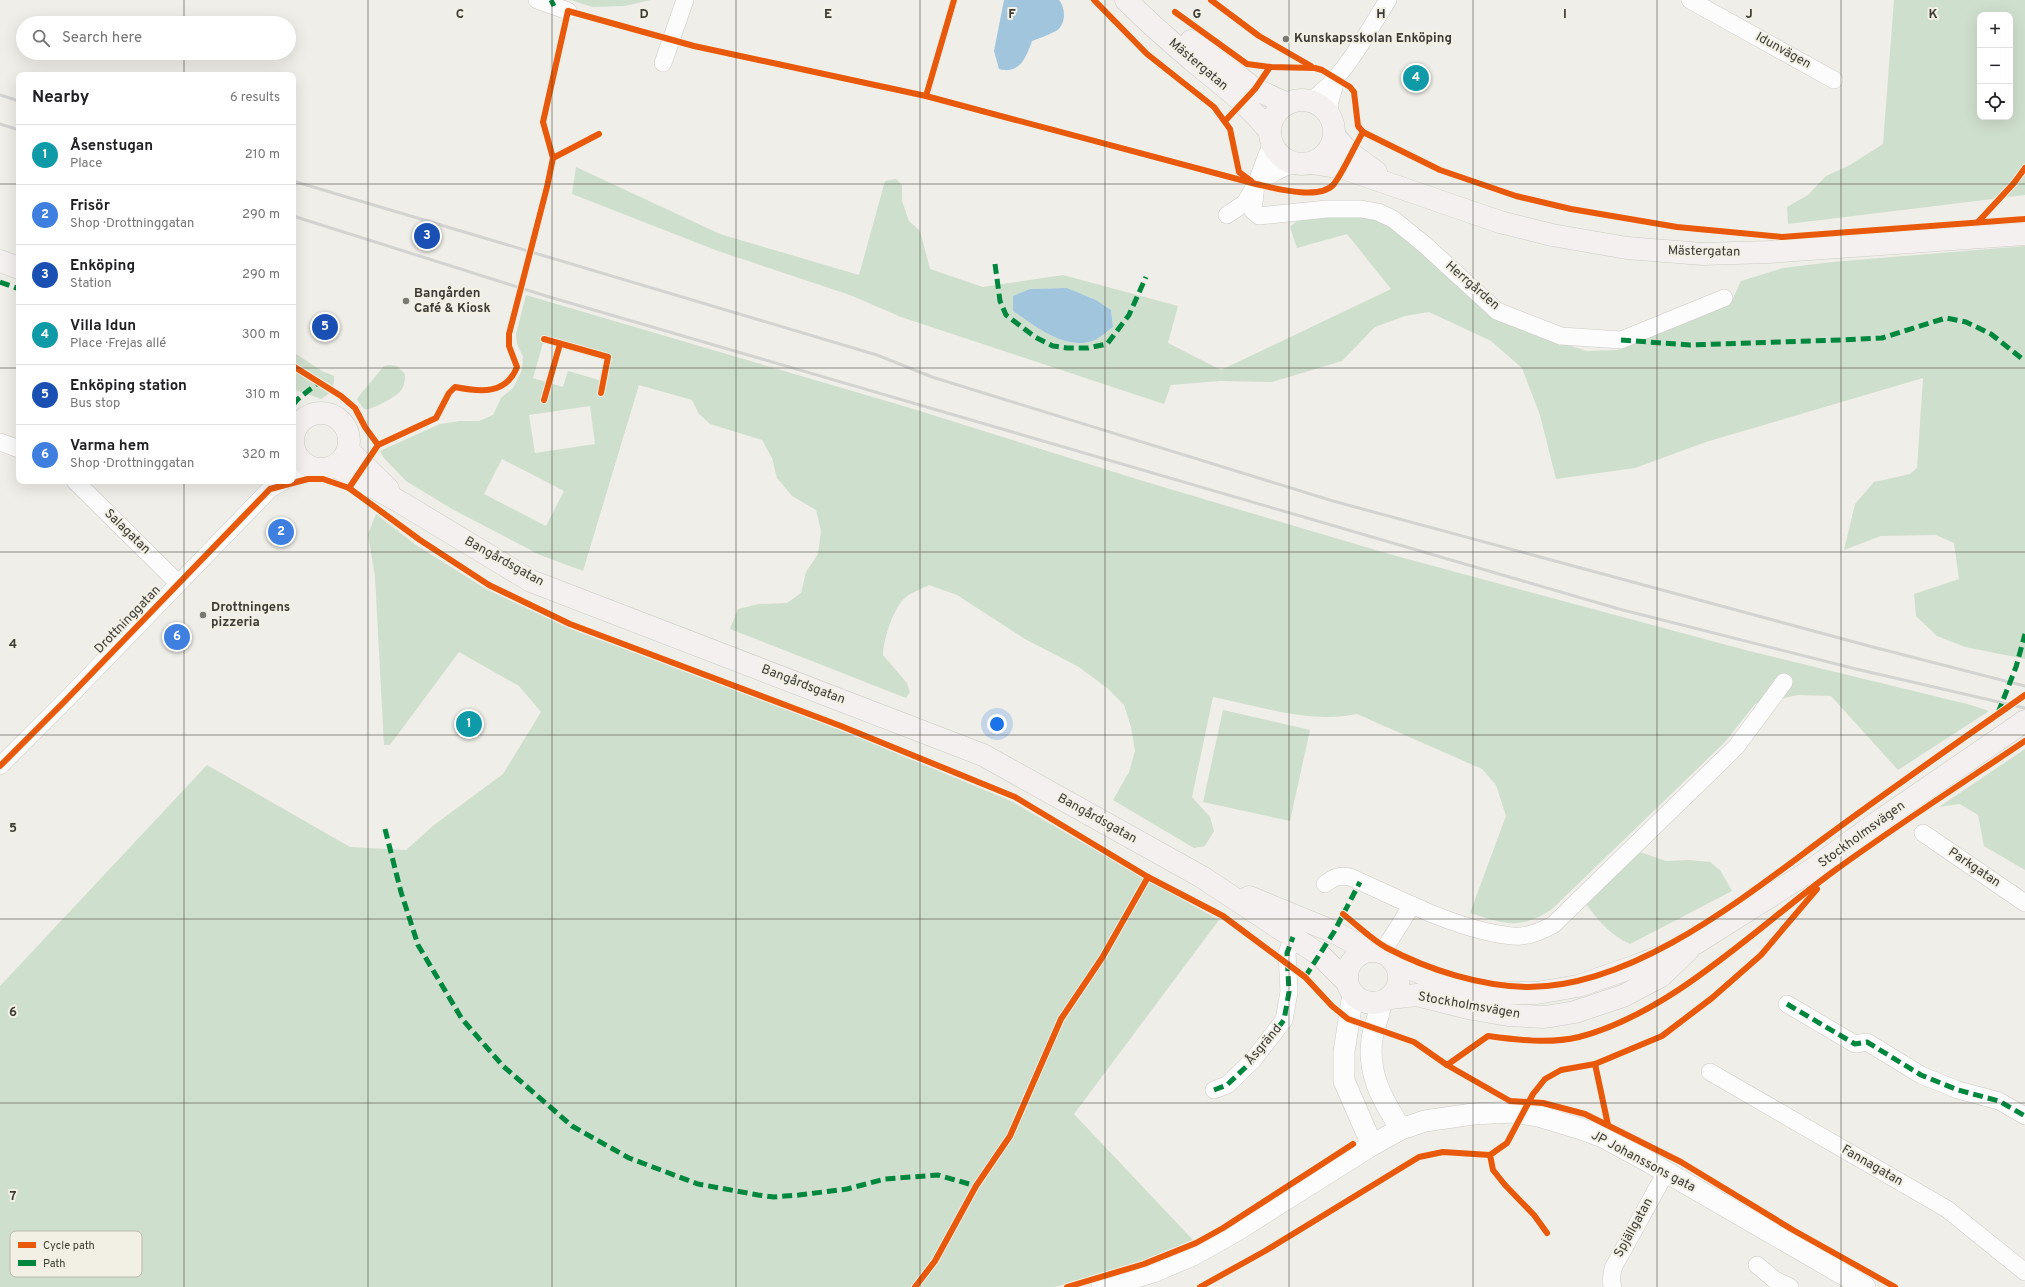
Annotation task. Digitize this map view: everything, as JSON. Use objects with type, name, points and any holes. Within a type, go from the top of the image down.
[{"type":"main road","name":"Mästergatan","points":[[1126,0],[1161,34],[1258,117],[1271,137],[1280,156],[1302,163],[1343,168],[1392,183],[1453,207],[1500,222],[1552,235],[1612,246],[1703,254],[1768,252],[2025,234]]},
{"type":"main road","name":"Mästergatan","points":[[1141,0],[1170,26],[1254,88],[1287,104]]},
{"type":"main road","points":[[1271,137],[1274,116],[1287,104],[1300,100],[1310,101]]},
{"type":"main road","name":"Mästergatan","points":[[1310,101],[1320,105],[1327,112],[1333,128],[1350,153],[1392,183]]},
{"type":"main road","points":[[1302,163],[1321,158],[1329,151],[1333,128]]},
{"type":"main road","points":[[0,261],[16,267]]},
{"type":"main road","points":[[296,433],[302,420],[302,412],[320,412],[330,414],[338,418],[346,428],[349,437],[341,458],[325,469],[300,470],[300,459],[296,448]]},
{"type":"main road","name":"Bangårdsgatan","points":[[341,458],[400,502],[531,581],[983,754],[1202,877],[1320,955],[1350,988]]},
{"type":"main road","name":"Stockholmsvägen","points":[[1385,1001],[1417,995],[1468,1008],[1508,1015],[1546,1017],[1575,1012],[1623,996],[1661,976],[1696,943],[1813,870],[1875,824],[2025,721]]},
{"type":"main road","name":"Bangårdsgatan","points":[[1202,877],[1334,932],[1382,955]]},
{"type":"main road","name":"Stockholmsvägen","points":[[1382,955],[1426,975],[1460,986],[1497,993],[1537,993],[1578,986],[1696,943]]},
{"type":"main road","points":[[1382,955],[1399,973],[1398,987],[1385,1001],[1364,1002],[1350,988],[1348,968],[1356,957],[1382,955]]},
{"type":"street","points":[[537,0],[568,11]]},
{"type":"street","points":[[663,63],[685,0]]},
{"type":"street","points":[[1310,101],[1321,94],[1336,79],[1388,0]]},
{"type":"street","name":"Idunvägen","points":[[1690,0],[1834,80]]},
{"type":"street","points":[[1333,128],[1329,105],[1336,79]]},
{"type":"street","points":[[1227,215],[1245,203],[1256,184],[1271,137]]},
{"type":"street","points":[[1256,184],[1275,172],[1302,163]]},
{"type":"street","name":"Herrgården","points":[[1256,184],[1253,211],[1259,216],[1264,217],[1327,209],[1361,209],[1378,212],[1393,219],[1425,245],[1497,311],[1561,336],[1621,340],[1724,298]]},
{"type":"street","points":[[0,442],[16,448]]},
{"type":"street","name":"Salagatan","points":[[78,484],[178,583]]},
{"type":"street","name":"Drottninggatan","points":[[0,766],[276,484]]},
{"type":"street","points":[[1325,884],[1333,878],[1341,876],[1350,878],[1434,915],[1471,928],[1504,935],[1520,936],[1536,933],[1553,925],[1736,747],[1784,682]]},
{"type":"street","name":"Parkgatan","points":[[1922,833],[2025,902]]},
{"type":"street","points":[[1382,955],[1412,905]]},
{"type":"street","name":"Åsgränd","points":[[1214,1090],[1227,1085],[1253,1060],[1284,1020],[1289,992],[1287,953],[1293,937]]},
{"type":"street","points":[[1350,988],[1344,1052],[1344,1081],[1372,1145]]},
{"type":"street","points":[[1102,1287],[1153,1272],[1193,1255],[1234,1232],[1400,1129],[1375,1083],[1371,1068],[1372,1042],[1385,1001]]},
{"type":"street","points":[[1787,1004],[1855,1044],[1867,1042],[1921,1075],[1958,1090],[1999,1101],[2025,1116]]},
{"type":"street","name":"Fannagatan","points":[[1710,1072],[1947,1209],[2025,1272]]},
{"type":"street","name":"JP Johanssons gata","points":[[1400,1129],[1425,1121],[1450,1116],[1513,1112],[1538,1116],[1603,1137],[1866,1287]]},
{"type":"street","name":"Spjällgatan","points":[[1613,1287],[1611,1282],[1613,1268],[1666,1172]]},
{"type":"street","points":[[1757,1265],[1775,1280],[1790,1287]]},
{"type":"green space","points":[[571,0],[651,0],[624,6],[592,7]]},
{"type":"green space","points":[[1894,0],[2025,0],[2025,195],[1788,224],[1787,207],[1808,195],[1826,176],[1850,165],[1883,144]]},
{"type":"green space","points":[[576,167],[720,234],[859,275],[885,181],[896,179],[902,185],[902,201],[909,221],[920,231],[930,269],[983,287],[1063,275],[1178,306],[1168,343],[1221,370],[1391,289],[1347,234],[1297,248],[1290,227],[1299,219],[1361,215],[1390,225],[1495,316],[1558,342],[1587,351],[1617,350],[1694,319],[1733,298],[1741,281],[1783,268],[1832,262],[2025,246],[2025,659],[1965,647],[1937,636],[1916,616],[1914,594],[1959,579],[1954,543],[1936,535],[1881,536],[1844,550],[1855,504],[1874,482],[1910,474],[1917,468],[1923,378],[1706,442],[1635,468],[1556,479],[1540,415],[1522,368],[1491,341],[1429,312],[1405,316],[1375,327],[1342,361],[1272,382],[1220,381],[1171,385],[1164,404],[901,317],[850,295],[718,251],[572,194]],"holes":[[[1067,288],[1096,300],[1111,310],[1113,327],[1095,340],[1084,343],[1073,343],[1051,336],[1013,311],[1031,289]]]},
{"type":"green space","points":[[526,295],[907,407],[1143,481],[1389,554],[1749,651],[1971,705],[1989,711],[1898,770],[1831,696],[1798,695],[1755,704],[1725,742],[1551,910],[1520,923],[1511,923],[1493,920],[1470,913],[1506,816],[1496,785],[1482,769],[1357,714],[1339,717],[1321,717],[1285,713],[1213,697],[1192,797],[1210,817],[1214,831],[1205,846],[1194,848],[1113,800],[1129,772],[1135,751],[1131,727],[1124,705],[1107,688],[1079,667],[1025,639],[957,595],[929,585],[906,597],[893,615],[887,632],[883,655],[907,683],[910,692],[906,698],[730,629],[738,609],[759,604],[787,603],[801,593],[806,572],[818,554],[821,531],[816,510],[792,496],[777,478],[772,458],[762,440],[710,424],[699,414],[692,400],[639,385],[583,571],[540,555],[452,509],[406,481],[384,458],[380,451],[440,424],[460,421],[479,421],[493,415],[501,398],[513,388],[522,370],[523,357],[517,344],[516,334]],"holes":[[[543,343],[604,360],[599,380],[568,371],[563,387],[533,378]],[[590,406],[595,444],[535,453],[529,415]],[[502,459],[564,491],[546,526],[484,494]]]},
{"type":"green space","points":[[296,354],[322,371],[334,376],[333,387],[328,395],[321,399],[296,390]]},
{"type":"green space","points":[[384,366],[397,366],[405,374],[402,389],[400,392],[384,402],[372,408],[364,409],[357,400],[359,396]]},
{"type":"green space","points":[[376,514],[416,545],[486,589],[568,628],[840,730],[1011,801],[1219,920],[1074,1114],[1193,1240],[1143,1261],[1055,1287],[0,1287],[0,986],[207,765],[350,847],[406,850],[434,825],[503,774],[541,712],[519,686],[459,652],[390,745],[384,745],[375,577],[368,534]]},
{"type":"green space","points":[[1223,710],[1310,730],[1290,821],[1203,802]]},
{"type":"green space","points":[[2025,749],[2025,870],[1984,846],[1978,815],[1960,804],[1939,807]]},
{"type":"green space","points":[[1640,852],[1666,861],[1689,860],[1710,862],[1720,870],[1732,891],[1630,944],[1616,936],[1600,922],[1585,903]]},
{"type":"water","points":[[1004,0],[1059,0],[1064,12],[1062,25],[1056,31],[1032,41],[1021,63],[1017,67],[1006,70],[999,69],[994,51]]},
{"type":"water","points":[[1067,288],[1096,300],[1111,310],[1113,327],[1095,340],[1084,343],[1073,343],[1051,336],[1013,311],[1013,296],[1030,289]]},
{"type":"railway","points":[[0,95],[16,100]]},
{"type":"railway","points":[[0,124],[16,129]]},
{"type":"railway","points":[[296,182],[877,355],[932,377],[1333,501],[1869,646],[2025,686]]},
{"type":"railway","points":[[296,217],[546,296],[1619,609],[1856,669],[2025,708]]},
{"type":"marked path","points":[[551,0],[554,6]]},
{"type":"marked path","points":[[995,264],[1000,301],[1006,315],[1035,337],[1053,346],[1067,348],[1088,348],[1107,344],[1129,315],[1146,277]]},
{"type":"marked path","points":[[0,282],[16,288]]},
{"type":"marked path","points":[[1621,340],[1690,345],[1882,338],[1946,318],[1966,322],[1991,334],[2025,361]]},
{"type":"marked path","points":[[296,401],[319,382]]},
{"type":"marked path","points":[[1998,713],[2016,667],[2025,634]]},
{"type":"marked path","points":[[385,829],[401,892],[418,945],[462,1019],[503,1066],[572,1126],[629,1158],[698,1184],[758,1195],[774,1197],[799,1195],[847,1189],[885,1179],[938,1175],[976,1186]]},
{"type":"marked path","points":[[1305,977],[1334,932],[1360,882]]},
{"type":"marked path","points":[[1214,1090],[1227,1085],[1253,1060],[1284,1020],[1289,992],[1287,953],[1293,937]]},
{"type":"marked path","points":[[1787,1004],[1855,1044],[1867,1042],[1921,1075],[1958,1090],[1999,1101],[2025,1116]]},
{"type":"cycle path","points":[[926,96],[954,0]]},
{"type":"cycle path","points":[[1094,0],[1147,54],[1214,107],[1230,129],[1239,172],[1251,181]]},
{"type":"cycle path","points":[[1211,0],[1259,36],[1311,66]]},
{"type":"cycle path","points":[[378,445],[436,418],[449,393],[455,387],[474,390],[499,387],[506,383],[517,367],[509,346],[509,334],[547,187],[553,158],[543,122],[568,11],[694,46],[926,96],[1256,184],[1296,192],[1318,192],[1327,189],[1334,184],[1363,132],[1440,170],[1516,196],[1571,209],[1677,227],[1782,237],[2025,219]]},
{"type":"cycle path","points":[[1175,12],[1247,64],[1270,67],[1315,68],[1322,70],[1350,87],[1354,92],[1358,126],[1363,132]]},
{"type":"cycle path","points":[[1225,121],[1255,89],[1270,67]]},
{"type":"cycle path","points":[[553,158],[599,134]]},
{"type":"cycle path","points":[[1978,222],[2014,183],[2025,168]]},
{"type":"cycle path","points":[[544,339],[608,357],[601,393]]},
{"type":"cycle path","points":[[544,400],[560,344]]},
{"type":"cycle path","points":[[296,368],[341,396],[355,408],[365,427],[378,445],[349,488]]},
{"type":"cycle path","points":[[296,482],[308,479],[323,479],[349,488],[420,540],[489,585],[570,624],[841,726],[1015,797],[1148,877],[1223,916],[1305,977],[1332,1006],[1348,1019],[1414,1042],[1447,1065],[1488,1036],[1534,1041],[1568,1039],[1579,1037],[1614,1025],[1647,1009],[1680,989],[1712,966],[1857,854],[2025,741]]},
{"type":"cycle path","points":[[0,766],[270,489],[289,484]]},
{"type":"cycle path","points":[[1343,914],[1381,945],[1437,970],[1473,980],[1491,984],[1527,987],[1567,983],[1606,973],[1645,956],[1684,936],[1721,912],[1757,888],[2025,695]]},
{"type":"cycle path","points":[[915,1287],[935,1261],[976,1186],[1010,1136],[1061,1019],[1102,958],[1148,877]]},
{"type":"cycle path","points":[[1200,1287],[1265,1251],[1419,1157],[1443,1152],[1490,1155],[1507,1143],[1533,1094],[1545,1079],[1561,1070],[1595,1064],[1662,1036],[1712,998],[1761,955],[1817,889]]},
{"type":"cycle path","points":[[1595,1064],[1608,1125]]},
{"type":"cycle path","points":[[1447,1065],[1510,1101],[1543,1103],[1585,1114],[1681,1162],[1793,1230],[1895,1287]]},
{"type":"cycle path","points":[[1067,1287],[1144,1264],[1196,1243],[1223,1228],[1353,1144]]},
{"type":"cycle path","points":[[1490,1155],[1493,1170],[1505,1185],[1534,1215],[1547,1233]]},
{"type":"place","name":"Kunskapsskolan Enköping","points":[[1286,39]]},
{"type":"place","name":"Villa Idun","points":[[1416,78]]},
{"type":"place","name":"Enköping","points":[[427,236]]},
{"type":"place","name":"Bangården Café & Kiosk","points":[[406,301]]},
{"type":"place","name":"Enköping station","points":[[325,327]]},
{"type":"place","name":"Frisör","points":[[281,532]]},
{"type":"place","name":"Drottningens pizzeria","points":[[203,615]]},
{"type":"place","name":"Varma hem","points":[[177,637]]},
{"type":"place","name":"Åsenstugan","points":[[469,724]]}]
